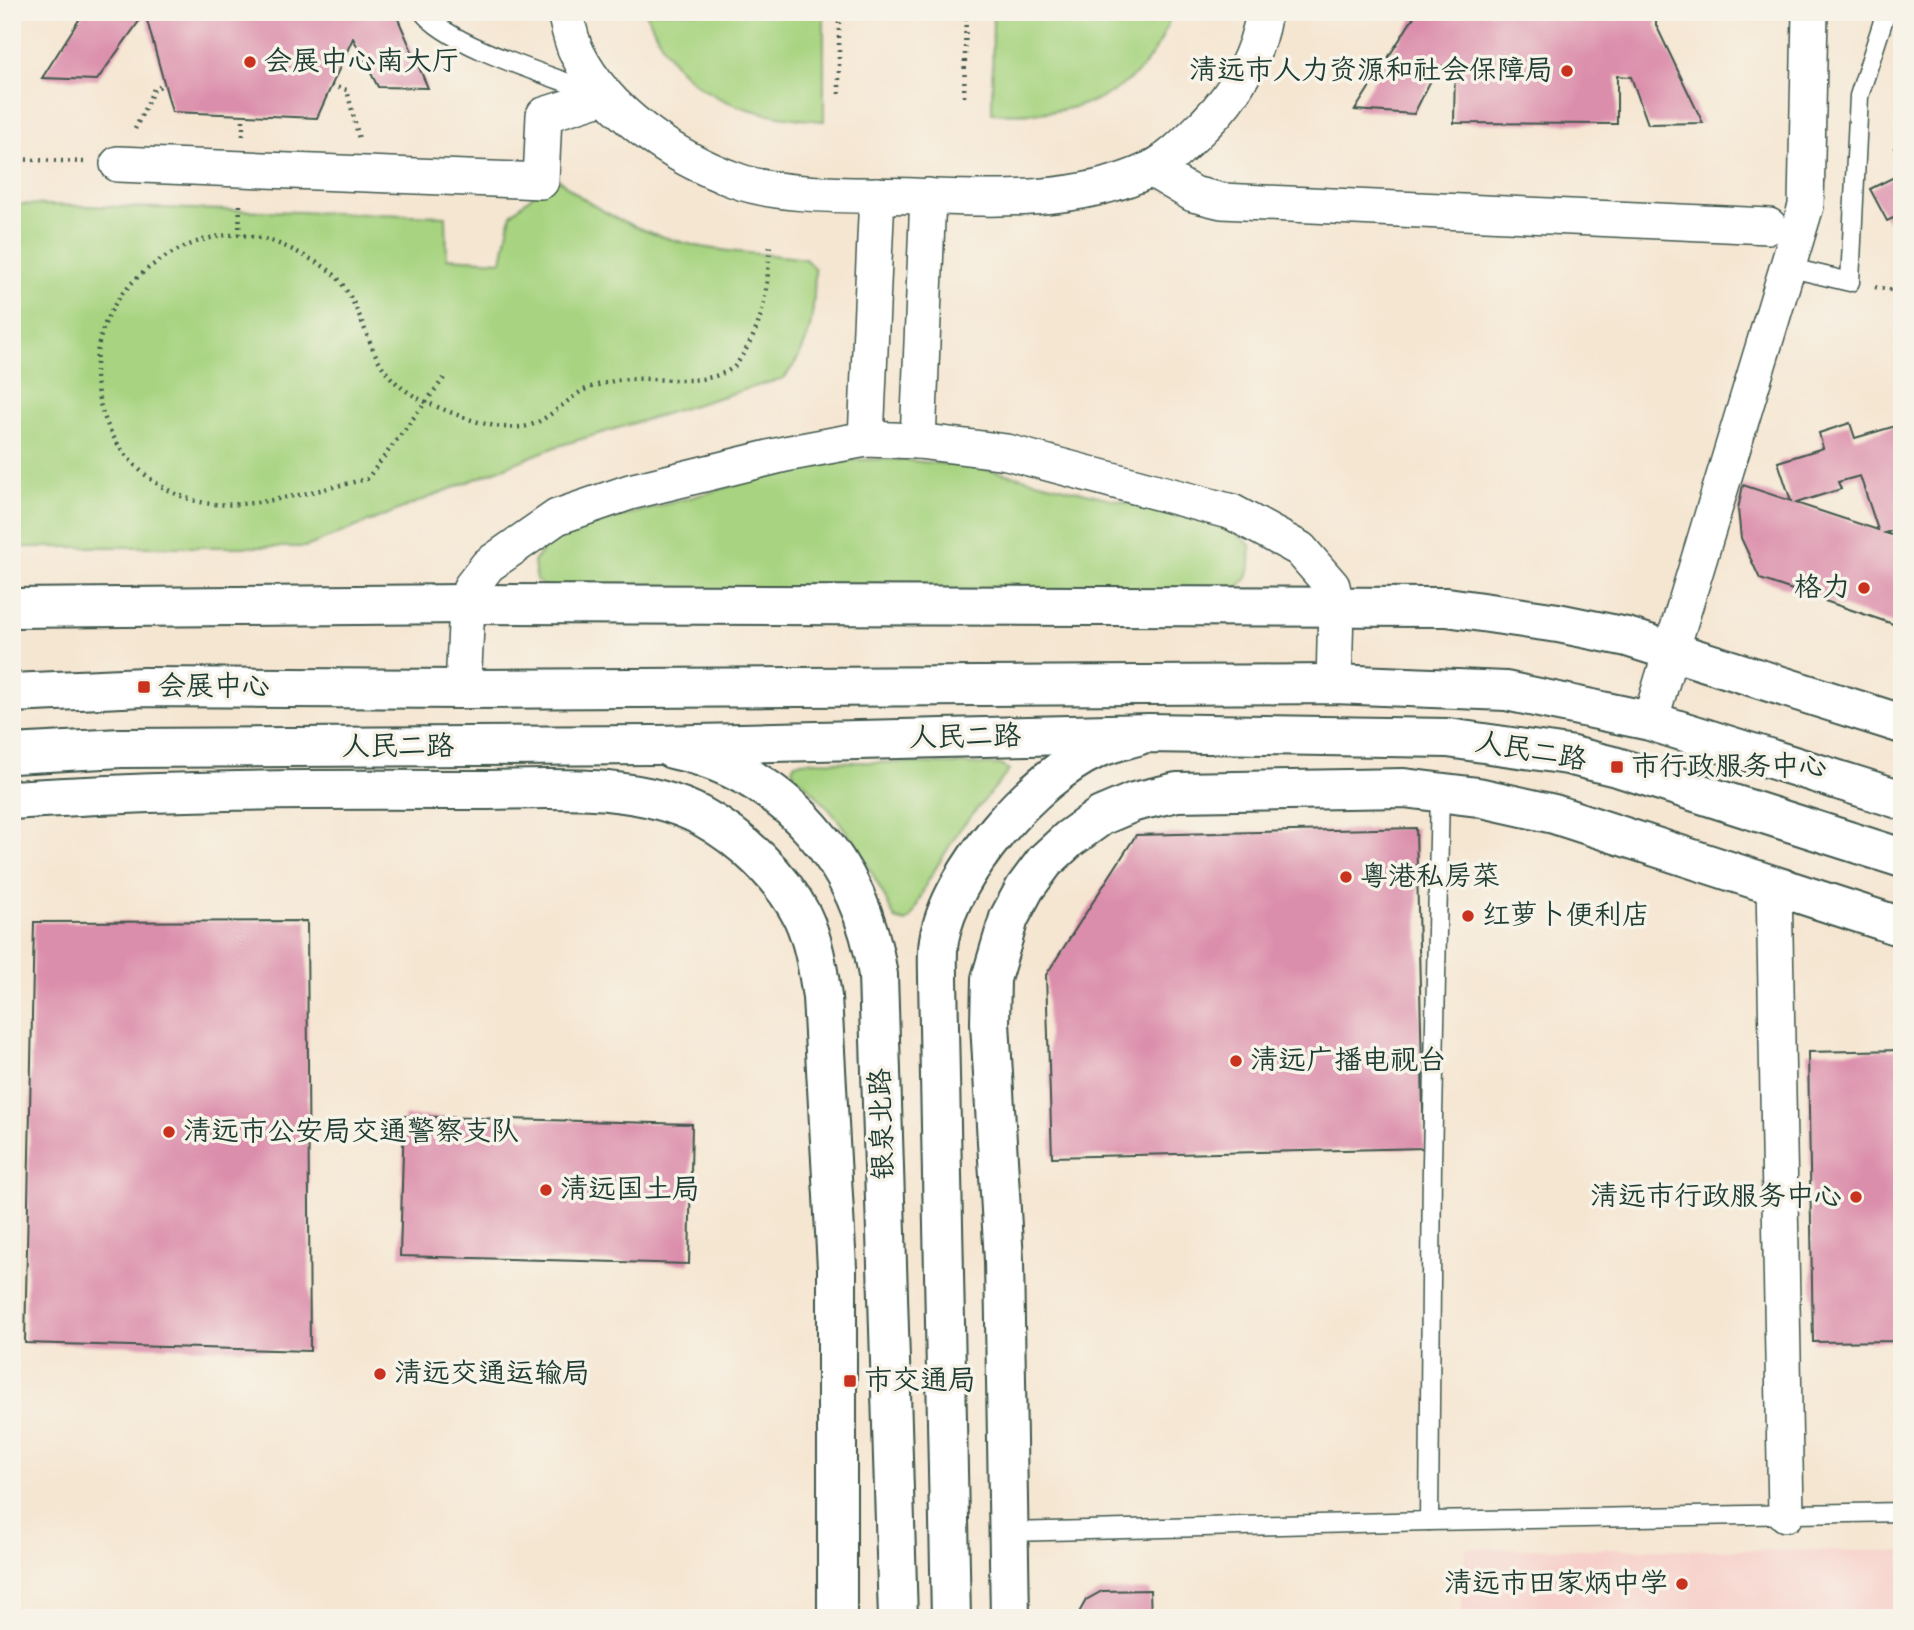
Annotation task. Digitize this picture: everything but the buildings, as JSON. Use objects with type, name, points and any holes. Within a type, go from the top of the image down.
[{"type":"main road","points":[[12,607],[467,604],[1447,607],[1558,623],[1670,648],[1902,724]]},
{"type":"main road","name":"人民二路","points":[[12,693],[144,687],[463,689],[1334,684],[1506,691],[1650,721],[1902,800]]},
{"type":"main road","name":"人民二路","points":[[12,754],[121,748],[656,745],[1149,733],[1448,738],[1529,749],[1617,767],[1902,858]]},
{"type":"main road","name":"银泉北路","points":[[951,1618],[937,978],[939,940],[950,905],[982,853],[1037,791],[1070,764],[1096,749],[1149,733]]},
{"type":"main road","name":"银泉北路","points":[[656,745],[702,755],[731,766],[799,814],[840,865],[873,937],[878,989],[898,1618]]},
{"type":"main road","name":"人民二路","points":[[1024,888],[1045,861],[1069,839],[1101,816],[1134,802],[1177,792],[1404,788],[1440,792],[1554,814],[1902,927]]},
{"type":"main road","name":"人民二路","points":[[12,800],[116,793],[332,789],[594,791]]},
{"type":"main road","name":"银泉北路","points":[[594,791],[649,797],[700,816],[743,843],[802,915],[817,960],[822,997],[837,1268],[837,1618]]},
{"type":"main road","points":[[982,853],[1024,888],[1009,918],[991,979],[990,1023],[1004,1261],[1010,1618]]},
{"type":"street","points":[[565,12],[576,52],[604,96],[681,154],[736,180],[807,193],[1001,198],[1105,187],[1152,169],[1189,139],[1225,104],[1252,60],[1264,12]]},
{"type":"street","points":[[1650,721],[1806,206],[1810,12]]},
{"type":"street","points":[[118,163],[541,181],[544,115],[604,96]]},
{"type":"street","points":[[1152,169],[1193,194],[1222,201],[1769,226]]},
{"type":"street","points":[[866,439],[877,195]]},
{"type":"street","points":[[918,441],[928,196]]},
{"type":"street","points":[[463,689],[467,604],[471,587],[488,565],[557,517],[629,492],[785,454],[866,439],[918,441],[1007,452],[1232,512],[1300,549],[1332,586],[1336,606],[1334,684]]},
{"type":"street","points":[[1774,884],[1786,1514]]},
{"type":"lane","points":[[424,12],[442,30],[464,41],[604,96]]},
{"type":"lane","points":[[1787,267],[1850,282],[1859,96],[1886,12]]},
{"type":"lane","points":[[1429,1521],[1432,1149],[1440,792]]},
{"type":"lane","points":[[1010,1532],[1902,1512]]},
{"type":"path","points":[[839,12],[839,94]]},
{"type":"path","points":[[964,97],[967,12]]},
{"type":"path","points":[[331,86],[347,90],[368,174]]},
{"type":"path","points":[[444,378],[425,402],[367,479],[259,502],[202,503],[169,489],[121,452],[98,405],[96,358],[103,332],[118,299],[142,273],[201,241],[239,235],[268,239],[321,265],[339,280],[381,368],[397,386],[425,402],[494,426],[525,427],[586,389],[607,383],[712,377],[736,365],[757,332],[766,305],[770,246]]},
{"type":"shaded area","name":"清远市田家炳中学","points":[[1465,1548],[1902,1551],[1902,1618],[1461,1618]]},
{"type":"green space","points":[[645,12],[824,12],[824,121],[759,112],[738,106],[700,87],[683,73],[669,56]]},
{"type":"green space","points":[[993,12],[1172,12],[1160,42],[1144,65],[1125,84],[1103,97],[1078,106],[1051,112],[1022,114],[992,113]]},
{"type":"green space","points":[[555,176],[585,200],[637,228],[707,248],[805,259],[815,269],[810,327],[801,353],[784,378],[555,447],[306,547],[12,547],[12,204],[446,216],[447,258],[502,261],[511,214]]},
{"type":"green space","points":[[892,459],[977,467],[1228,527],[1250,545],[1248,573],[1242,584],[1229,593],[552,592],[536,580],[534,562],[547,544],[587,526],[790,470],[854,460]]},
{"type":"green space","points":[[810,761],[1001,765],[1009,771],[960,829],[926,884],[912,917],[906,922],[895,919],[853,840],[827,806],[794,774],[792,768],[795,763]]},
{"type":"place","name":"会展中心南大厅","points":[[250,62]]},
{"type":"place","name":"清远市人力资源和社会保障局","points":[[1567,71]]},
{"type":"place","name":"格力","points":[[1864,588]]},
{"type":"place","name":"会展中心","points":[[144,687]]},
{"type":"place","name":"市行政服务中心","points":[[1617,767]]},
{"type":"place","name":"粤港私房菜","points":[[1346,877]]},
{"type":"place","name":"红萝卜便利店","points":[[1468,916]]},
{"type":"place","name":"清远广播电视台","points":[[1236,1061]]},
{"type":"place","name":"清远市公安局交通警察支队","points":[[169,1132]]},
{"type":"place","name":"清远国土局","points":[[546,1190]]},
{"type":"place","name":"清远市行政服务中心","points":[[1856,1197]]},
{"type":"place","name":"清远交通运输局","points":[[380,1374]]},
{"type":"place","name":"市交通局","points":[[850,1381]]},
{"type":"place","name":"清远市田家炳中学","points":[[1682,1584]]}]
